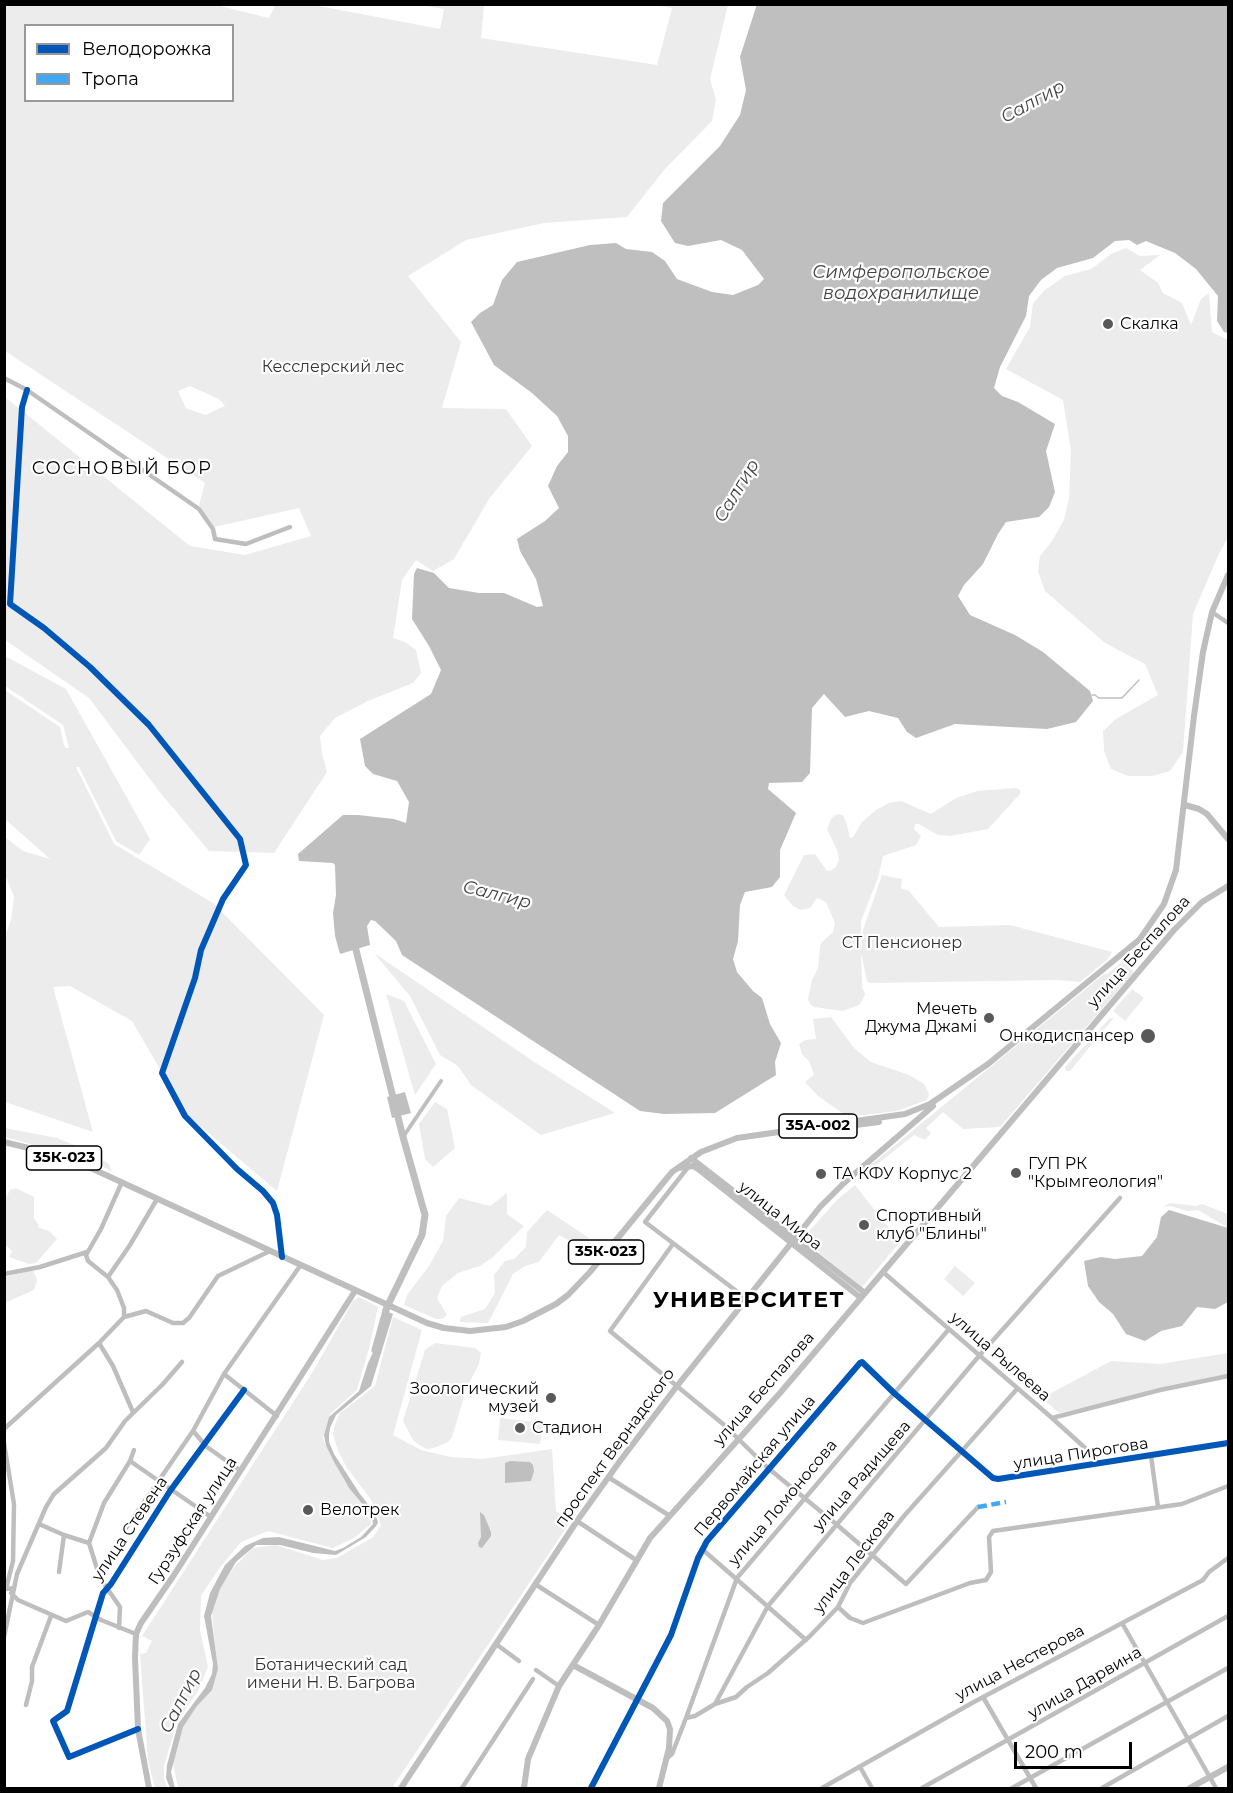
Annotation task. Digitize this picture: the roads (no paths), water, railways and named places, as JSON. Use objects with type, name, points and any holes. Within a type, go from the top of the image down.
[{"type":"main road","name":"35А-002","points":[[930,1113],[973,1075],[1130,948],[1147,930],[1164,904],[1174,881],[1179,856],[1203,652],[1212,612],[1228,575]]},
{"type":"main road","points":[[1185,805],[1199,808],[1207,814],[1228,839]]},
{"type":"main road","name":"улица Беспалова","points":[[524,1788],[528,1759],[559,1686],[650,1538],[863,1296],[936,1207],[1174,930],[1198,906],[1226,887]]},
{"type":"main road","name":"35А-002","points":[[691,1158],[715,1145],[737,1138],[905,1114],[930,1104],[973,1075]]},
{"type":"main road","name":"проспект Вернадского","points":[[401,1788],[577,1521],[677,1386],[830,1197],[945,1095]]},
{"type":"main road","name":"35К-023","points":[[4,1142],[82,1164],[429,1324],[464,1330],[496,1329],[523,1321],[568,1295],[677,1168],[691,1158],[737,1142],[930,1113]]},
{"type":"main road","name":"проспект Вернадского","points":[[884,1149],[930,1113]]},
{"type":"main road","name":"улица Мира","points":[[691,1158],[863,1296]]},
{"type":"main road","points":[[677,1168],[689,1166]]},
{"type":"main road","name":"улица Мира","points":[[689,1166],[699,1170],[793,1240]]},
{"type":"main road","name":"Гурзуфская улица","points":[[149,1788],[138,1729],[136,1634],[355,1291]]},
{"type":"main road","points":[[573,1665],[638,1698],[667,1721],[670,1737],[665,1761]]},
{"type":"main road","name":"улица Ломоносова","points":[[659,1788],[665,1761]]},
{"type":"main road","points":[[1190,1788],[1228,1767]]},
{"type":"street","points":[[4,378],[27,390],[199,508],[213,529],[215,539],[246,544],[290,527]]},
{"type":"street","points":[[27,390],[22,407],[10,604],[44,628],[90,667],[149,725],[240,839],[246,865],[223,899],[201,951],[195,978],[162,1073],[185,1116],[273,1203],[277,1215],[282,1257]]},
{"type":"street","points":[[1212,612],[1228,623]]},
{"type":"street","points":[[1226,887],[1228,895]]},
{"type":"street","points":[[689,1166],[645,1222],[747,1299]]},
{"type":"street","points":[[122,1182],[86,1256],[88,1261],[108,1277],[122,1298],[124,1317]]},
{"type":"street","name":"улица Радищева","points":[[714,1704],[768,1606],[979,1356],[1120,1198]]},
{"type":"street","points":[[108,1277],[157,1199]]},
{"type":"street","points":[[673,1244],[610,1331],[723,1424],[768,1468],[906,1584],[978,1507]]},
{"type":"street","points":[[4,1429],[99,1343],[124,1317],[146,1311],[172,1323],[183,1323],[218,1276],[270,1251]]},
{"type":"street","points":[[4,1274],[40,1267],[87,1252]]},
{"type":"street","points":[[124,1531],[193,1431],[224,1374],[300,1266]]},
{"type":"street","name":"улица Рылеева","points":[[883,1272],[1052,1418],[1094,1456],[1097,1464]]},
{"type":"street","name":"улица Ломоносова","points":[[665,1761],[672,1754],[737,1578],[949,1329]]},
{"type":"street","points":[[99,1343],[113,1366],[133,1412]]},
{"type":"street","points":[[4,1637],[17,1574],[54,1494],[106,1448],[133,1412],[148,1400],[182,1362]]},
{"type":"street","name":"улица Пирогова","points":[[860,1363],[862,1362],[894,1393],[993,1478],[1228,1443]]},
{"type":"street","name":"Первомайская улица","points":[[591,1788],[671,1635],[707,1540],[860,1363]]},
{"type":"street","points":[[224,1374],[277,1416]]},
{"type":"street","points":[[1052,1418],[1160,1390],[1228,1376]]},
{"type":"street","name":"улица Лескова","points":[[686,1718],[695,1716],[714,1704],[736,1697],[806,1640],[838,1607],[850,1583],[872,1555],[1017,1389]]},
{"type":"street","name":"улица Стевена","points":[[138,1729],[69,1757],[53,1721],[67,1711],[103,1593],[171,1491],[244,1390]]},
{"type":"street","points":[[193,1431],[204,1444],[241,1472]]},
{"type":"street","points":[[4,1443],[14,1504],[13,1561],[5,1588]]},
{"type":"street","points":[[118,1628],[120,1606],[100,1578],[89,1543],[104,1503],[130,1461],[134,1450]]},
{"type":"street","points":[[1151,1456],[1158,1508]]},
{"type":"street","points":[[130,1461],[157,1482],[211,1517]]},
{"type":"street","points":[[608,1478],[670,1516]]},
{"type":"street","points":[[838,1607],[850,1618],[863,1623],[970,1583],[981,1582],[990,1577],[989,1534],[993,1531],[1182,1504],[1228,1486]]},
{"type":"street","points":[[577,1521],[636,1560]]},
{"type":"street","points":[[39,1524],[89,1543]]},
{"type":"street","points":[[59,1572],[64,1535]]},
{"type":"street","points":[[702,1549],[806,1640]]},
{"type":"street","name":"улица Нестерова","points":[[822,1788],[983,1697],[1203,1580],[1209,1572],[1228,1558]]},
{"type":"street","points":[[535,1584],[598,1625]]},
{"type":"street","points":[[5,1588],[14,1588]]},
{"type":"street","points":[[5,1588],[18,1600],[51,1616],[66,1621],[84,1612],[136,1634]]},
{"type":"street","points":[[11,1604],[18,1600]]},
{"type":"street","points":[[26,1705],[32,1681],[32,1667],[51,1616]]},
{"type":"street","name":"улица Дарвина","points":[[922,1788],[1228,1616]]},
{"type":"street","points":[[1122,1623],[1216,1788]]},
{"type":"street","points":[[496,1644],[519,1661]]},
{"type":"street","points":[[1012,1788],[1228,1668]]},
{"type":"street","points":[[536,1670],[559,1686]]},
{"type":"street","points":[[462,1788],[533,1679]]},
{"type":"street","points":[[983,1697],[1036,1788]]},
{"type":"street","points":[[1102,1788],[1228,1716]]},
{"type":"street","points":[[860,1767],[872,1788]]},
{"type":"water","name":"Симферопольское водохранилище","points":[[757,4],[1228,5],[1228,333],[1224,332],[1217,321],[1218,296],[1196,269],[1175,253],[1146,241],[1137,245],[1129,240],[1115,241],[1093,258],[1057,268],[1041,280],[1029,296],[1026,316],[1000,367],[994,388],[1002,396],[1018,402],[1055,424],[1046,451],[1055,492],[1049,507],[1039,517],[1006,522],[983,564],[964,585],[958,596],[970,615],[1015,635],[1043,652],[1090,691],[1093,701],[1076,722],[1047,729],[955,724],[916,738],[907,732],[898,718],[869,711],[845,717],[824,694],[812,708],[810,773],[802,782],[769,783],[768,789],[796,813],[780,850],[780,877],[772,887],[745,892],[740,905],[738,941],[733,959],[737,972],[762,998],[770,1024],[781,1043],[775,1062],[776,1075],[715,1113],[664,1114],[640,1111],[402,955],[396,941],[375,921],[371,920],[367,926],[370,945],[340,954],[335,936],[333,913],[336,895],[335,865],[299,861],[298,854],[343,815],[394,819],[406,823],[409,802],[397,781],[373,774],[365,766],[360,739],[431,694],[441,670],[412,619],[414,574],[417,568],[434,573],[449,588],[479,593],[504,593],[537,607],[543,606],[536,579],[520,551],[517,539],[545,521],[559,508],[548,486],[557,466],[568,452],[568,436],[557,416],[532,393],[494,365],[471,322],[493,305],[502,280],[517,262],[590,245],[616,243],[626,249],[652,252],[665,261],[677,279],[712,292],[733,295],[758,285],[764,279],[742,250],[721,240],[688,246],[675,243],[661,221],[663,203],[720,146],[740,115],[746,90],[740,57]]},
{"type":"water","points":[[405,1092],[411,1113],[392,1118],[387,1097]]},
{"type":"water","points":[[1169,1210],[1228,1228],[1228,1302],[1215,1309],[1197,1307],[1182,1326],[1161,1331],[1145,1341],[1126,1334],[1113,1314],[1099,1302],[1088,1286],[1084,1261],[1101,1257],[1115,1259],[1142,1256],[1157,1237],[1161,1217]]},
{"type":"water","points":[[382,1309],[393,1314],[371,1386],[336,1415],[329,1436],[334,1454],[375,1513],[377,1525],[366,1537],[336,1555],[313,1553],[280,1545],[256,1545],[236,1562],[220,1589],[211,1616],[218,1669],[212,1690],[197,1706],[183,1727],[171,1772],[175,1788],[170,1788],[166,1778],[167,1765],[178,1724],[205,1688],[212,1674],[213,1664],[204,1616],[210,1593],[225,1565],[245,1546],[263,1538],[279,1537],[335,1551],[361,1537],[373,1524],[372,1516],[349,1488],[334,1462],[326,1446],[324,1435],[329,1417],[359,1391],[368,1363],[383,1331],[385,1317]]},
{"type":"water","points":[[530,1462],[534,1471],[531,1481],[505,1483],[505,1463]]},
{"type":"water","points":[[480,1512],[484,1515],[491,1532],[491,1536],[482,1548],[478,1543],[481,1537]]},
{"type":"waterway","points":[[1092,695],[1099,698],[1122,698],[1139,680]]},
{"type":"waterway","name":"Салгир","points":[[354,942],[425,1215],[422,1235],[387,1307],[375,1350]]},
{"type":"waterway","points":[[403,1137],[441,1081]]},
{"type":"place","name":"Скалка","points":[[1108,324]]},
{"type":"place","name":"Мечеть Джума Джамі","points":[[989,1018]]},
{"type":"place","name":"Онкодиспансер","points":[[1148,1036]]},
{"type":"place","name":"ГУП РК \"Крымгеология\"","points":[[1016,1173]]},
{"type":"place","name":"ТА КФУ Корпус 2","points":[[821,1174]]},
{"type":"place","name":"Спортивный клуб \"Блины\"","points":[[864,1225]]},
{"type":"place","name":"Зоологический музей","points":[[551,1398]]},
{"type":"place","name":"Стадион","points":[[520,1428]]},
{"type":"place","name":"Велотрек","points":[[308,1510]]},
{"type":"district","name":"СОСНОВЫЙ БОР","points":[[122,469]]},
{"type":"district","name":"УНИВЕРСИТЕТ","points":[[749,1301]]},
{"type":"park label","name":"Кесслерский лес","points":[[333,367]]},
{"type":"park label","name":"СТ Пенсионер","points":[[902,943]]},
{"type":"park label","name":"Ботанический сад имени Н. В. Багрова","points":[[331,1674]]}]
